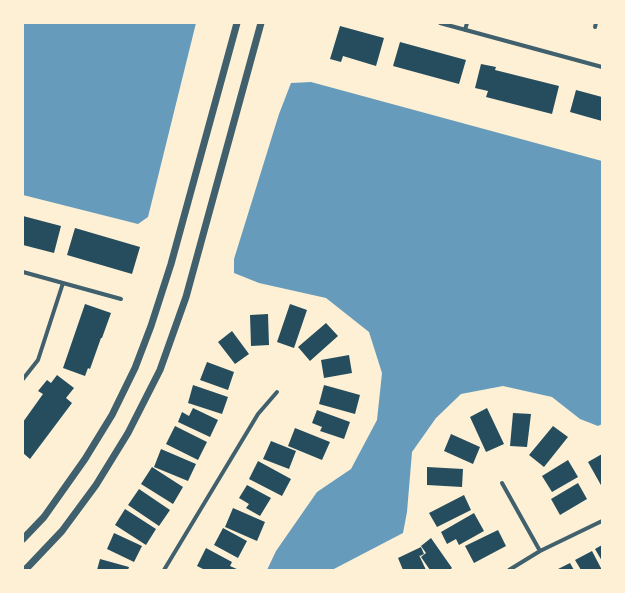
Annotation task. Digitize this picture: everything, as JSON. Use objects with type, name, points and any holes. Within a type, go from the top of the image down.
[{"type":"street","points":[[23,539],[44,517],[85,459],[112,415],[135,368],[151,326],[171,264],[237,23]]},
{"type":"street","points":[[25,570],[62,531],[96,485],[128,433],[160,370],[186,297],[261,23]]},
{"type":"street","points":[[440,23],[602,67]]},
{"type":"street","points":[[465,30],[467,23]]},
{"type":"street","points":[[23,272],[121,299]]},
{"type":"street","points":[[23,380],[38,360],[63,283]]},
{"type":"street","points":[[164,570],[258,414],[277,392]]},
{"type":"street","points":[[502,483],[540,551]]},
{"type":"street","points":[[509,570],[540,551],[602,521]]},
{"type":"water","points":[[23,23],[196,23],[148,217],[138,224],[23,195]]},
{"type":"water","points":[[311,82],[602,161],[602,424],[598,426],[580,419],[552,397],[503,386],[461,394],[436,418],[412,452],[407,512],[403,533],[332,570],[267,570],[276,551],[317,492],[351,469],[377,420],[382,373],[369,332],[326,298],[259,283],[234,273],[234,259],[279,114],[291,83]]},
{"type":"building","points":[[340,26],[384,38],[376,66],[343,56],[341,62],[330,59]]},
{"type":"building","points":[[400,42],[466,60],[459,84],[393,66]]},
{"type":"building","points":[[481,64],[496,67],[495,70],[559,86],[552,114],[486,97],[488,91],[475,88]]},
{"type":"building","points":[[576,90],[602,97],[602,121],[570,112]]},
{"type":"building","points":[[23,216],[61,226],[54,253],[23,245]]},
{"type":"building","points":[[75,228],[140,247],[132,274],[67,255]]},
{"type":"building","points":[[85,304],[111,313],[90,369],[88,368],[85,376],[63,368]]},
{"type":"building","points":[[290,304],[307,310],[294,348],[277,342]]},
{"type":"building","points":[[268,314],[269,345],[251,346],[250,315]]},
{"type":"building","points":[[326,323],[338,336],[310,361],[298,347]]},
{"type":"building","points":[[232,331],[249,354],[235,364],[218,342]]},
{"type":"building","points":[[349,355],[352,373],[324,378],[321,360]]},
{"type":"building","points":[[207,362],[234,372],[228,390],[200,380]]},
{"type":"building","points":[[57,375],[74,388],[66,398],[72,403],[30,459],[23,453],[23,422],[43,394],[38,391],[47,380],[51,383]]},
{"type":"building","points":[[193,385],[228,397],[222,414],[188,403]]},
{"type":"building","points":[[324,385],[360,395],[355,414],[319,404]]},
{"type":"building","points":[[193,408],[218,420],[210,437],[178,422],[182,412],[189,416]]},
{"type":"building","points":[[487,408],[504,444],[486,452],[470,417]]},
{"type":"building","points":[[317,410],[350,422],[344,439],[320,431],[322,427],[312,423]]},
{"type":"building","points":[[513,413],[531,414],[527,447],[510,446]]},
{"type":"building","points":[[175,426],[207,442],[198,460],[166,444]]},
{"type":"building","points":[[553,426],[568,437],[544,467],[529,455]]},
{"type":"building","points":[[295,428],[330,442],[322,460],[288,446]]},
{"type":"building","points":[[451,434],[480,447],[473,464],[444,451]]},
{"type":"building","points":[[271,441],[296,451],[289,469],[263,459]]},
{"type":"building","points":[[161,449],[196,464],[188,481],[154,467]]},
{"type":"building","points":[[602,454],[602,487],[588,462]]},
{"type":"building","points":[[568,460],[578,477],[552,492],[542,476]]},
{"type":"building","points":[[258,461],[291,479],[282,496],[249,479]]},
{"type":"building","points":[[152,467],[183,487],[173,504],[141,484]]},
{"type":"building","points":[[427,467],[463,469],[462,487],[427,485]]},
{"type":"building","points":[[578,483],[587,499],[560,515],[551,499]]},
{"type":"building","points":[[247,485],[271,498],[260,516],[246,508],[249,504],[239,498]]},
{"type":"building","points":[[139,489],[170,510],[159,526],[128,505]]},
{"type":"building","points":[[464,495],[471,510],[437,527],[429,513]]},
{"type":"building","points":[[233,508],[265,522],[257,541],[225,527]]},
{"type":"building","points":[[125,509],[156,529],[146,545],[115,525]]},
{"type":"building","points":[[474,513],[484,531],[459,545],[456,539],[447,544],[441,532]]},
{"type":"building","points":[[223,528],[247,541],[238,558],[214,545]]},
{"type":"building","points":[[498,530],[506,546],[474,563],[465,546]]},
{"type":"building","points":[[114,533],[142,546],[134,562],[107,549]]},
{"type":"building","points":[[431,538],[452,568],[450,570],[430,570],[421,557],[426,553],[421,546]]},
{"type":"building","points":[[602,545],[602,561],[595,549]]},
{"type":"building","points":[[421,547],[424,554],[419,555],[426,570],[403,570],[398,558]]},
{"type":"building","points":[[206,548],[232,562],[230,566],[239,570],[205,570],[197,566]]},
{"type":"building","points":[[592,551],[602,570],[581,570],[575,560]]},
{"type":"building","points":[[100,559],[129,567],[128,570],[97,570]]},
{"type":"building","points":[[570,563],[574,570],[556,570]]}]
